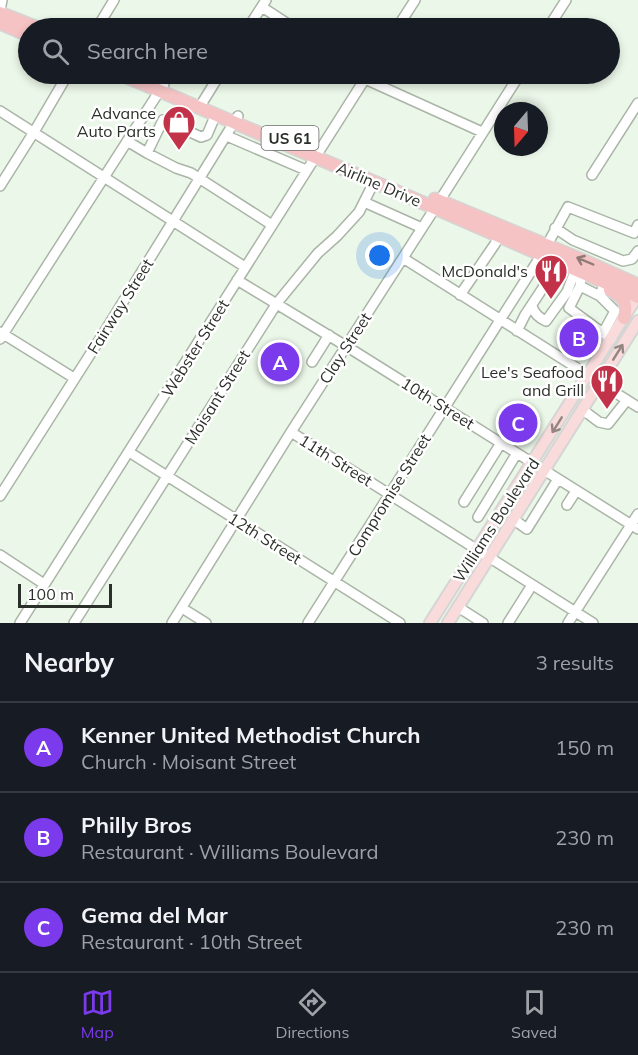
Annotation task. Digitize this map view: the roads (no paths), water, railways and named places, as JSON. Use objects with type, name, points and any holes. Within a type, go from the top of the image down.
[{"type":"highway","points":[[0,11],[18,19]]},
{"type":"highway","points":[[0,23],[18,31]]},
{"type":"highway","name":"Airline Drive","points":[[152,84],[544,250],[560,262],[579,271],[638,293]]},
{"type":"highway","name":"Airline Drive","points":[[157,84],[162,87]]},
{"type":"highway","name":"Airline Drive","points":[[201,104],[216,114],[236,119]]},
{"type":"highway","name":"Airline Drive","points":[[318,154],[374,182],[437,204],[499,236],[587,262],[638,293]]},
{"type":"highway","points":[[579,271],[601,292],[618,294],[625,302],[626,306],[617,322]]},
{"type":"main road","name":"Williams Boulevard","points":[[430,623],[588,375],[607,336],[638,293]]},
{"type":"main road","name":"Williams Boulevard","points":[[449,623],[638,321]]},
{"type":"street","points":[[0,11],[2,0]]},
{"type":"street","points":[[103,18],[114,0]]},
{"type":"street","points":[[403,18],[414,0]]},
{"type":"street","points":[[554,18],[566,0]]},
{"type":"street","points":[[255,18],[264,4],[282,18]]},
{"type":"street","points":[[0,186],[62,84]]},
{"type":"street","points":[[201,104],[214,84]]},
{"type":"street","name":"Webster Street","points":[[20,623],[361,84]]},
{"type":"street","points":[[383,84],[482,132]]},
{"type":"street","name":"Clay Street","points":[[172,623],[513,84]]},
{"type":"street","points":[[74,378],[1,335],[162,87]]},
{"type":"street","points":[[592,175],[638,103]]},
{"type":"street","points":[[0,111],[245,267]]},
{"type":"street","points":[[147,111],[201,137],[207,135],[216,114]]},
{"type":"street","name":"Fairway Street","points":[[0,495],[236,119]]},
{"type":"street","points":[[147,153],[162,120]]},
{"type":"street","points":[[226,136],[306,170]]},
{"type":"street","points":[[128,141],[147,153],[200,178],[272,225]]},
{"type":"street","name":"Moisant Street","points":[[74,623],[278,303],[318,253],[359,212],[374,182]]},
{"type":"street","points":[[364,202],[422,228]]},
{"type":"street","name":"Compromise Street","points":[[308,623],[501,320],[544,250],[567,207],[637,231]]},
{"type":"street","points":[[555,228],[573,240],[623,261],[632,259],[638,251]]},
{"type":"street","points":[[460,294],[499,236]]},
{"type":"street","points":[[403,258],[588,375]]},
{"type":"street","points":[[517,331],[560,262]]},
{"type":"street","points":[[579,271],[580,286],[569,308],[607,336]]},
{"type":"street","points":[[529,310],[534,311],[546,321],[561,302],[579,271]]},
{"type":"street","points":[[552,275],[562,280],[568,289]]},
{"type":"street","name":"10th Street","points":[[237,280],[278,303],[635,527]]},
{"type":"street","points":[[580,286],[601,292]]},
{"type":"street","points":[[312,362],[329,335]]},
{"type":"street","points":[[600,383],[638,407]]},
{"type":"street","points":[[583,410],[599,422],[608,424],[627,400]]},
{"type":"street","name":"11th Street","points":[[291,432],[593,623]]},
{"type":"street","points":[[464,502],[501,443]]},
{"type":"street","name":"12th Street","points":[[129,452],[400,623]]},
{"type":"street","points":[[478,517],[517,453]]},
{"type":"street","points":[[513,519],[527,528],[558,479]]},
{"type":"street","points":[[567,506],[576,490]]},
{"type":"street","points":[[568,623],[635,527],[638,514]]},
{"type":"street","points":[[0,555],[44,584]]},
{"type":"street","points":[[508,623],[532,585]]},
{"type":"street","points":[[458,606],[483,623]]},
{"type":"street","points":[[182,608],[206,623]]},
{"type":"place","name":"Advance Auto Parts","points":[[179,151]]},
{"type":"place","name":"McDonald's","points":[[551,300]]},
{"type":"place","name":"Philly Bros","points":[[579,338]]},
{"type":"place","name":"Kenner United Methodist Church","points":[[280,362]]},
{"type":"place","name":"Lee's Seafood and Grill","points":[[607,410]]},
{"type":"place","name":"Gema del Mar","points":[[518,423]]}]
